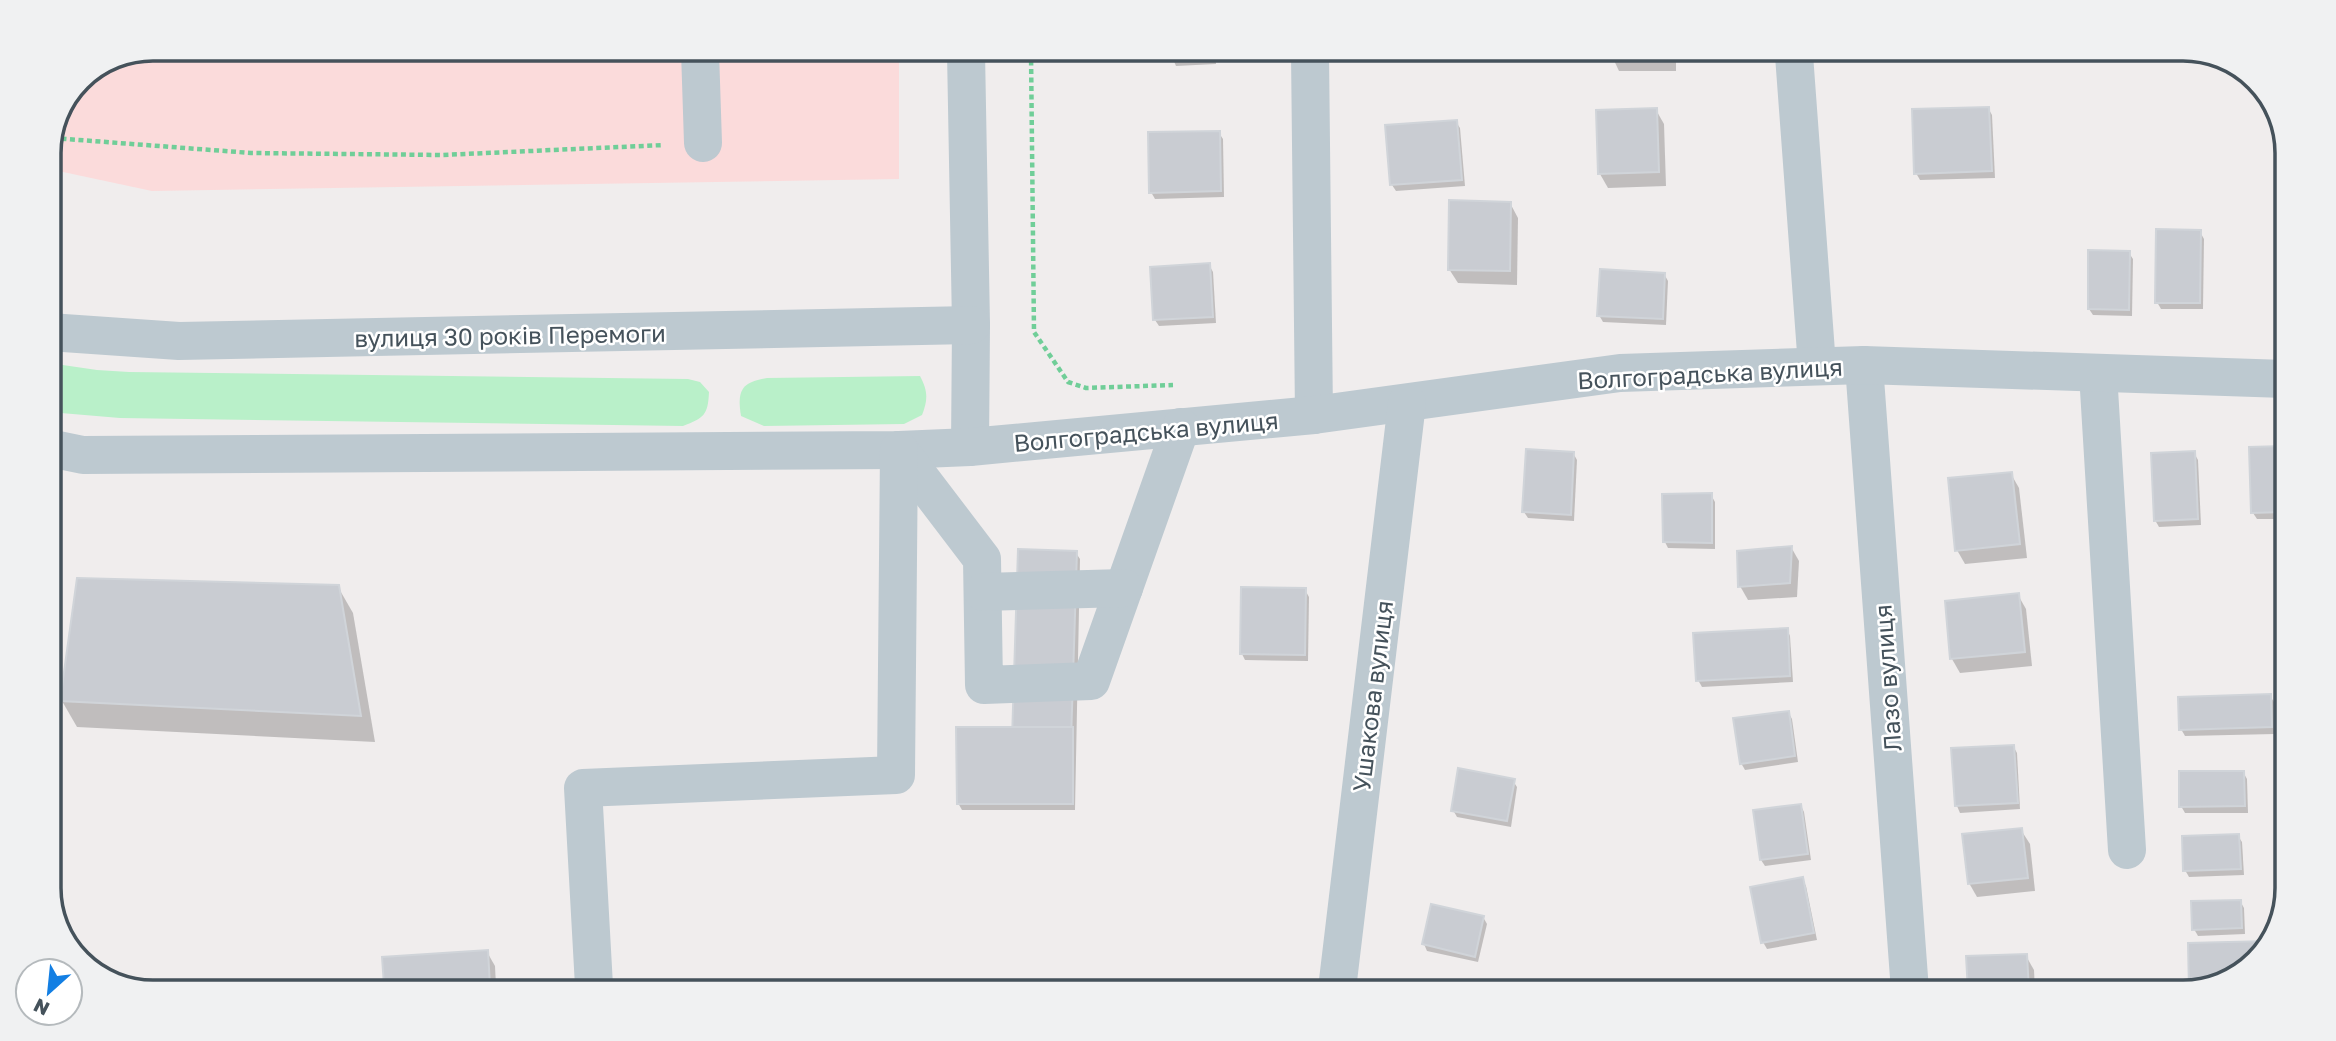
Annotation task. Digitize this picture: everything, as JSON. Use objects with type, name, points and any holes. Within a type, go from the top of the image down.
[{"type":"street","points":[[700,61],[703,143]]},
{"type":"street","points":[[61,450],[83,455],[899,450],[970,447],[971,326],[966,61]]},
{"type":"street","points":[[1310,61],[1314,415]]},
{"type":"street","points":[[1794,61],[1817,366]]},
{"type":"street","name":"вулиця 30 років Перемоги","points":[[61,333],[179,341],[971,326]]},
{"type":"street","name":"Волгоградська вулиця","points":[[970,447],[1314,415],[1620,373],[1864,365],[2275,380]]},
{"type":"street","name":"Лазо вулиця","points":[[1864,365],[1909,980]]},
{"type":"street","points":[[2098,373],[2127,850]]},
{"type":"street","name":"Ушакова вулиця","points":[[1338,980],[1406,403]]},
{"type":"street","points":[[899,450],[982,559],[984,685],[1091,681],[1181,428]]},
{"type":"street","points":[[594,980],[583,788],[896,775],[899,450]]},
{"type":"street","points":[[983,593],[1124,588]]},
{"type":"path","points":[[1031,61],[1034,332],[1068,382],[1086,388],[1180,384]]},
{"type":"path","points":[[62,139],[251,153],[428,155],[703,143]]},
{"type":"shaded area","points":[[899,61],[899,179],[152,191],[61,172],[63,135],[77,102],[88,88],[102,77],[135,63]]},
{"type":"green space","points":[[61,365],[129,372],[688,379],[700,382],[709,392],[704,415],[683,426],[120,418],[61,413]]},
{"type":"green space","points":[[920,376],[926,391],[924,410],[922,415],[904,424],[764,426],[741,416],[740,400],[743,389],[758,380]]},
{"type":"building","points":[[1989,107],[1992,171],[1914,174],[1912,109]]},
{"type":"building","points":[[1657,108],[1659,172],[1598,174],[1596,110]]},
{"type":"building","points":[[1457,120],[1462,180],[1390,185],[1385,125]]},
{"type":"building","points":[[1220,131],[1221,191],[1149,193],[1148,132]]},
{"type":"building","points":[[1449,200],[1511,202],[1510,271],[1448,270]]},
{"type":"building","points":[[2156,229],[2201,230],[2200,303],[2155,303]]},
{"type":"building","points":[[2088,250],[2130,251],[2129,310],[2088,309]]},
{"type":"building","points":[[1210,263],[1213,317],[1153,320],[1150,267]]},
{"type":"building","points":[[1600,269],[1665,273],[1663,319],[1597,316]]},
{"type":"building","points":[[2275,446],[2275,512],[2251,513],[2249,447]]},
{"type":"building","points":[[1526,449],[1574,452],[1571,515],[1522,512]]},
{"type":"building","points":[[2195,451],[2198,519],[2154,521],[2151,453]]},
{"type":"building","points":[[2012,472],[2020,544],[1955,551],[1948,478]]},
{"type":"building","points":[[1712,493],[1712,543],[1663,542],[1662,494]]},
{"type":"building","points":[[1792,546],[1790,583],[1738,587],[1737,551]]},
{"type":"building","points":[[1018,549],[1077,551],[1071,741],[1012,739]]},
{"type":"building","points":[[77,578],[339,585],[361,716],[61,701]]},
{"type":"building","points":[[1241,587],[1306,588],[1305,655],[1240,654]]},
{"type":"building","points":[[2019,593],[2025,652],[1950,659],[1945,601]]},
{"type":"building","points":[[1788,628],[1790,676],[1696,681],[1693,633]]},
{"type":"building","points":[[2271,694],[2272,727],[2179,730],[2178,697]]},
{"type":"building","points":[[1789,711],[1795,756],[1740,764],[1733,718]]},
{"type":"building","points":[[956,727],[1073,727],[1073,804],[957,804]]},
{"type":"building","points":[[2014,745],[2018,803],[1955,806],[1951,748]]},
{"type":"building","points":[[1458,768],[1515,779],[1507,821],[1451,811]]},
{"type":"building","points":[[2179,771],[2244,771],[2245,806],[2179,807]]},
{"type":"building","points":[[1801,804],[1808,854],[1760,860],[1753,810]]},
{"type":"building","points":[[2022,828],[2028,878],[1968,884],[1962,834]]},
{"type":"building","points":[[2239,834],[2241,869],[2183,871],[2182,836]]},
{"type":"building","points":[[1803,877],[1814,933],[1761,943],[1750,887]]},
{"type":"building","points":[[2241,900],[2242,928],[2192,930],[2191,901]]},
{"type":"building","points":[[1431,904],[1484,916],[1475,957],[1422,944]]},
{"type":"building","points":[[2257,941],[2243,957],[2218,973],[2189,980],[2188,943]]},
{"type":"building","points":[[488,950],[490,980],[384,980],[382,957]]},
{"type":"building","points":[[2027,954],[2028,980],[1967,980],[1966,956]]}]
